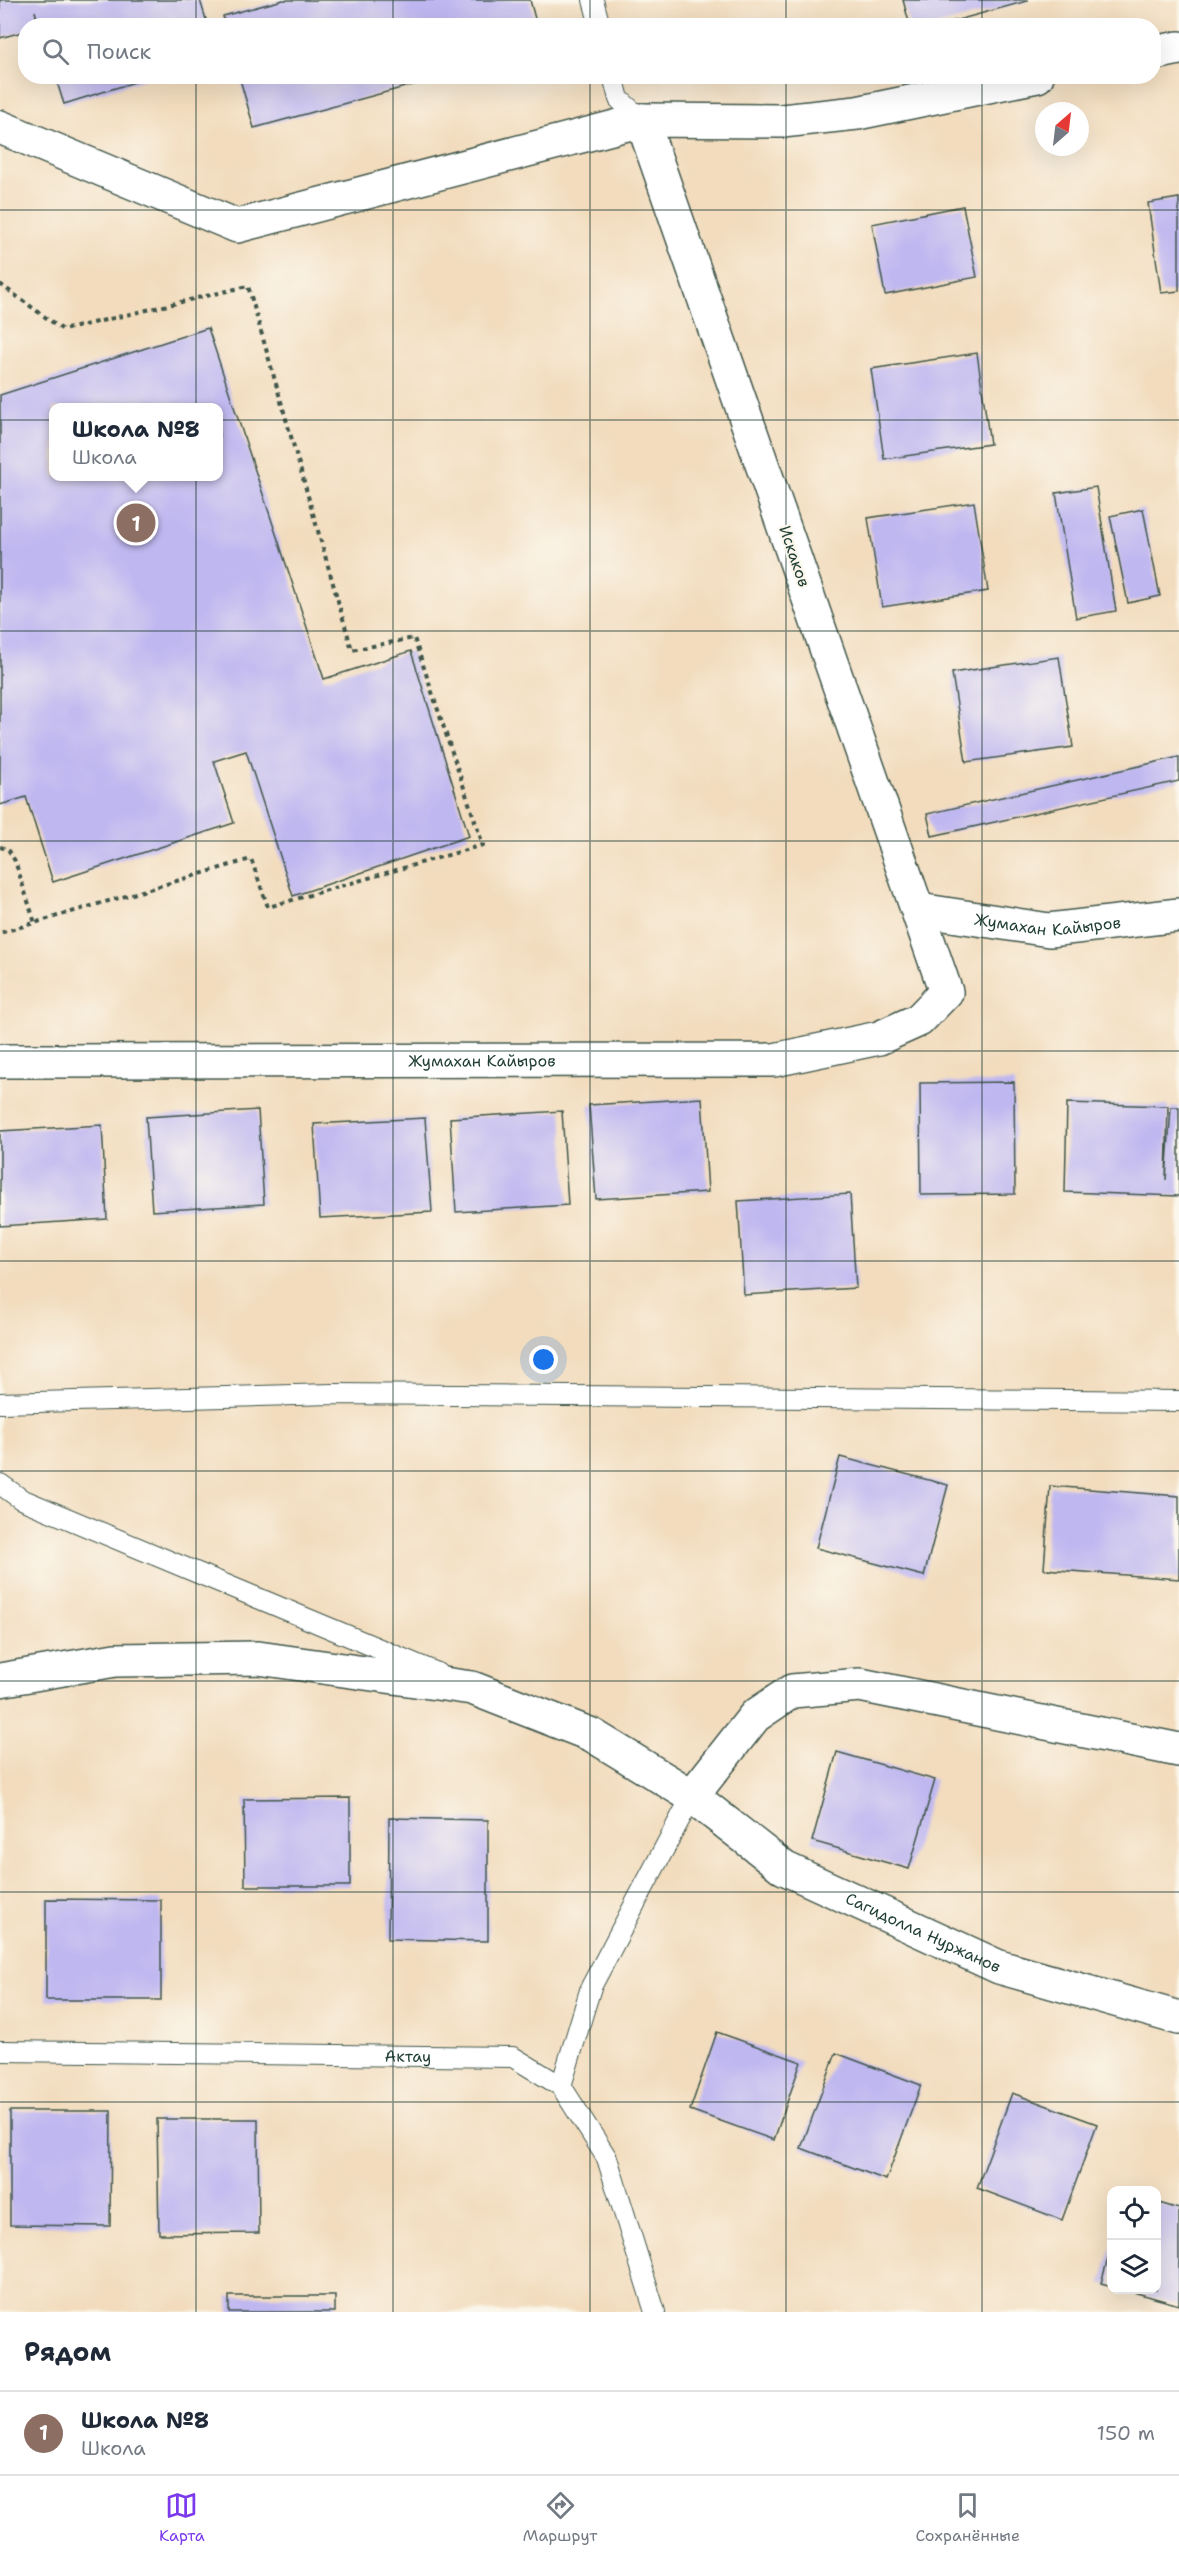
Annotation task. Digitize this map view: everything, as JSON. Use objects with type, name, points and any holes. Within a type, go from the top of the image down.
[{"type":"street","points":[[1161,52],[1179,48]]},
{"type":"street","points":[[0,127],[237,226],[642,120],[782,121],[835,115],[996,84]]},
{"type":"street","name":"Искаков","points":[[642,120],[946,992]]},
{"type":"street","name":"Жумахан Кайыров","points":[[919,910],[1049,930],[1179,915]]},
{"type":"street","name":"Жумахан Кайыров","points":[[0,1061],[774,1060],[879,1038],[919,1020],[946,992]]},
{"type":"street","name":"Сагидолла Нуржанов","points":[[0,1680],[115,1660],[258,1658],[472,1688],[592,1735],[692,1796],[784,1868],[999,1967],[1179,2018]]},
{"type":"street","points":[[692,1796],[755,1716],[792,1691],[860,1685],[1179,1750]]},
{"type":"lane","points":[[594,0],[598,18]]},
{"type":"lane","points":[[615,84],[619,99],[642,120]]},
{"type":"lane","points":[[0,1403],[333,1394],[1179,1401]]},
{"type":"lane","points":[[0,1484],[21,1499],[472,1688]]},
{"type":"lane","points":[[561,2086],[591,1987],[692,1796]]},
{"type":"lane","name":"Актау","points":[[0,2051],[513,2057],[561,2086],[607,2158],[655,2312]]},
{"type":"path","points":[[0,284],[63,330],[248,286],[352,650],[414,638],[483,845],[268,907],[251,859],[0,933]]},
{"type":"path","points":[[0,847],[8,849],[15,861],[35,923]]},
{"type":"building","points":[[0,0],[200,0],[206,18],[37,18],[35,11],[36,18],[18,18],[18,33],[0,38]]},
{"type":"building","points":[[283,0],[530,0],[535,18],[223,18],[223,16]]},
{"type":"building","points":[[903,0],[1027,0],[965,18],[908,18]]},
{"type":"building","points":[[58,84],[128,84],[64,104]]},
{"type":"building","points":[[241,84],[416,84],[254,128]]},
{"type":"building","points":[[1179,198],[1179,291],[1161,293],[1148,203]]},
{"type":"building","points":[[963,206],[977,277],[885,295],[872,224]]},
{"type":"building","points":[[208,328],[324,679],[411,651],[469,836],[293,896],[246,751],[214,761],[234,823],[53,882],[26,797],[0,805],[0,395]]},
{"type":"building","points":[[977,353],[990,444],[884,459],[871,369]]},
{"type":"building","points":[[1096,487],[1116,611],[1076,618],[1056,493]]},
{"type":"building","points":[[974,502],[988,591],[882,607],[868,518]]},
{"type":"building","points":[[1143,509],[1160,596],[1128,603],[1110,516]]},
{"type":"building","points":[[1059,657],[1073,747],[966,762],[952,673]]},
{"type":"building","points":[[1179,757],[1179,781],[932,836],[927,814]]},
{"type":"building","points":[[1014,1082],[1015,1194],[921,1195],[920,1083]]},
{"type":"building","points":[[702,1098],[708,1192],[596,1199],[589,1105]]},
{"type":"building","points":[[1067,1103],[1168,1106],[1166,1180],[1171,1107],[1179,1107],[1179,1196],[1065,1192]]},
{"type":"building","points":[[258,1110],[264,1204],[152,1211],[146,1117]]},
{"type":"building","points":[[562,1111],[568,1205],[456,1212],[450,1118]]},
{"type":"building","points":[[425,1118],[432,1212],[320,1218],[314,1124]]},
{"type":"building","points":[[102,1125],[107,1219],[0,1226],[0,1131]]},
{"type":"building","points":[[850,1194],[856,1288],[744,1295],[738,1201]]},
{"type":"building","points":[[840,1457],[948,1485],[924,1576],[816,1548]]},
{"type":"building","points":[[1050,1486],[1179,1496],[1179,1579],[1044,1569]]},
{"type":"building","points":[[837,1752],[935,1780],[909,1869],[812,1841]]},
{"type":"building","points":[[350,1798],[350,1886],[245,1886],[244,1799]]},
{"type":"building","points":[[389,1818],[488,1820],[488,1941],[388,1939]]},
{"type":"building","points":[[46,1899],[161,1900],[161,2000],[46,2000]]},
{"type":"building","points":[[717,2032],[801,2062],[774,2140],[690,2110]]},
{"type":"building","points":[[836,2053],[921,2085],[886,2180],[801,2148]]},
{"type":"building","points":[[1012,2093],[1097,2124],[1062,2220],[977,2188]]},
{"type":"building","points":[[10,2111],[111,2111],[110,2226],[10,2225]]},
{"type":"building","points":[[157,2119],[258,2119],[259,2233],[159,2234]]},
{"type":"building","points":[[1161,2204],[1179,2209],[1179,2305],[1140,2294],[1161,2294]]},
{"type":"building","points":[[1107,2262],[1107,2285],[1101,2283]]},
{"type":"building","points":[[229,2296],[335,2296],[335,2312],[229,2312]]},
{"type":"place","name":"Школа №8","points":[[136,523]]}]
